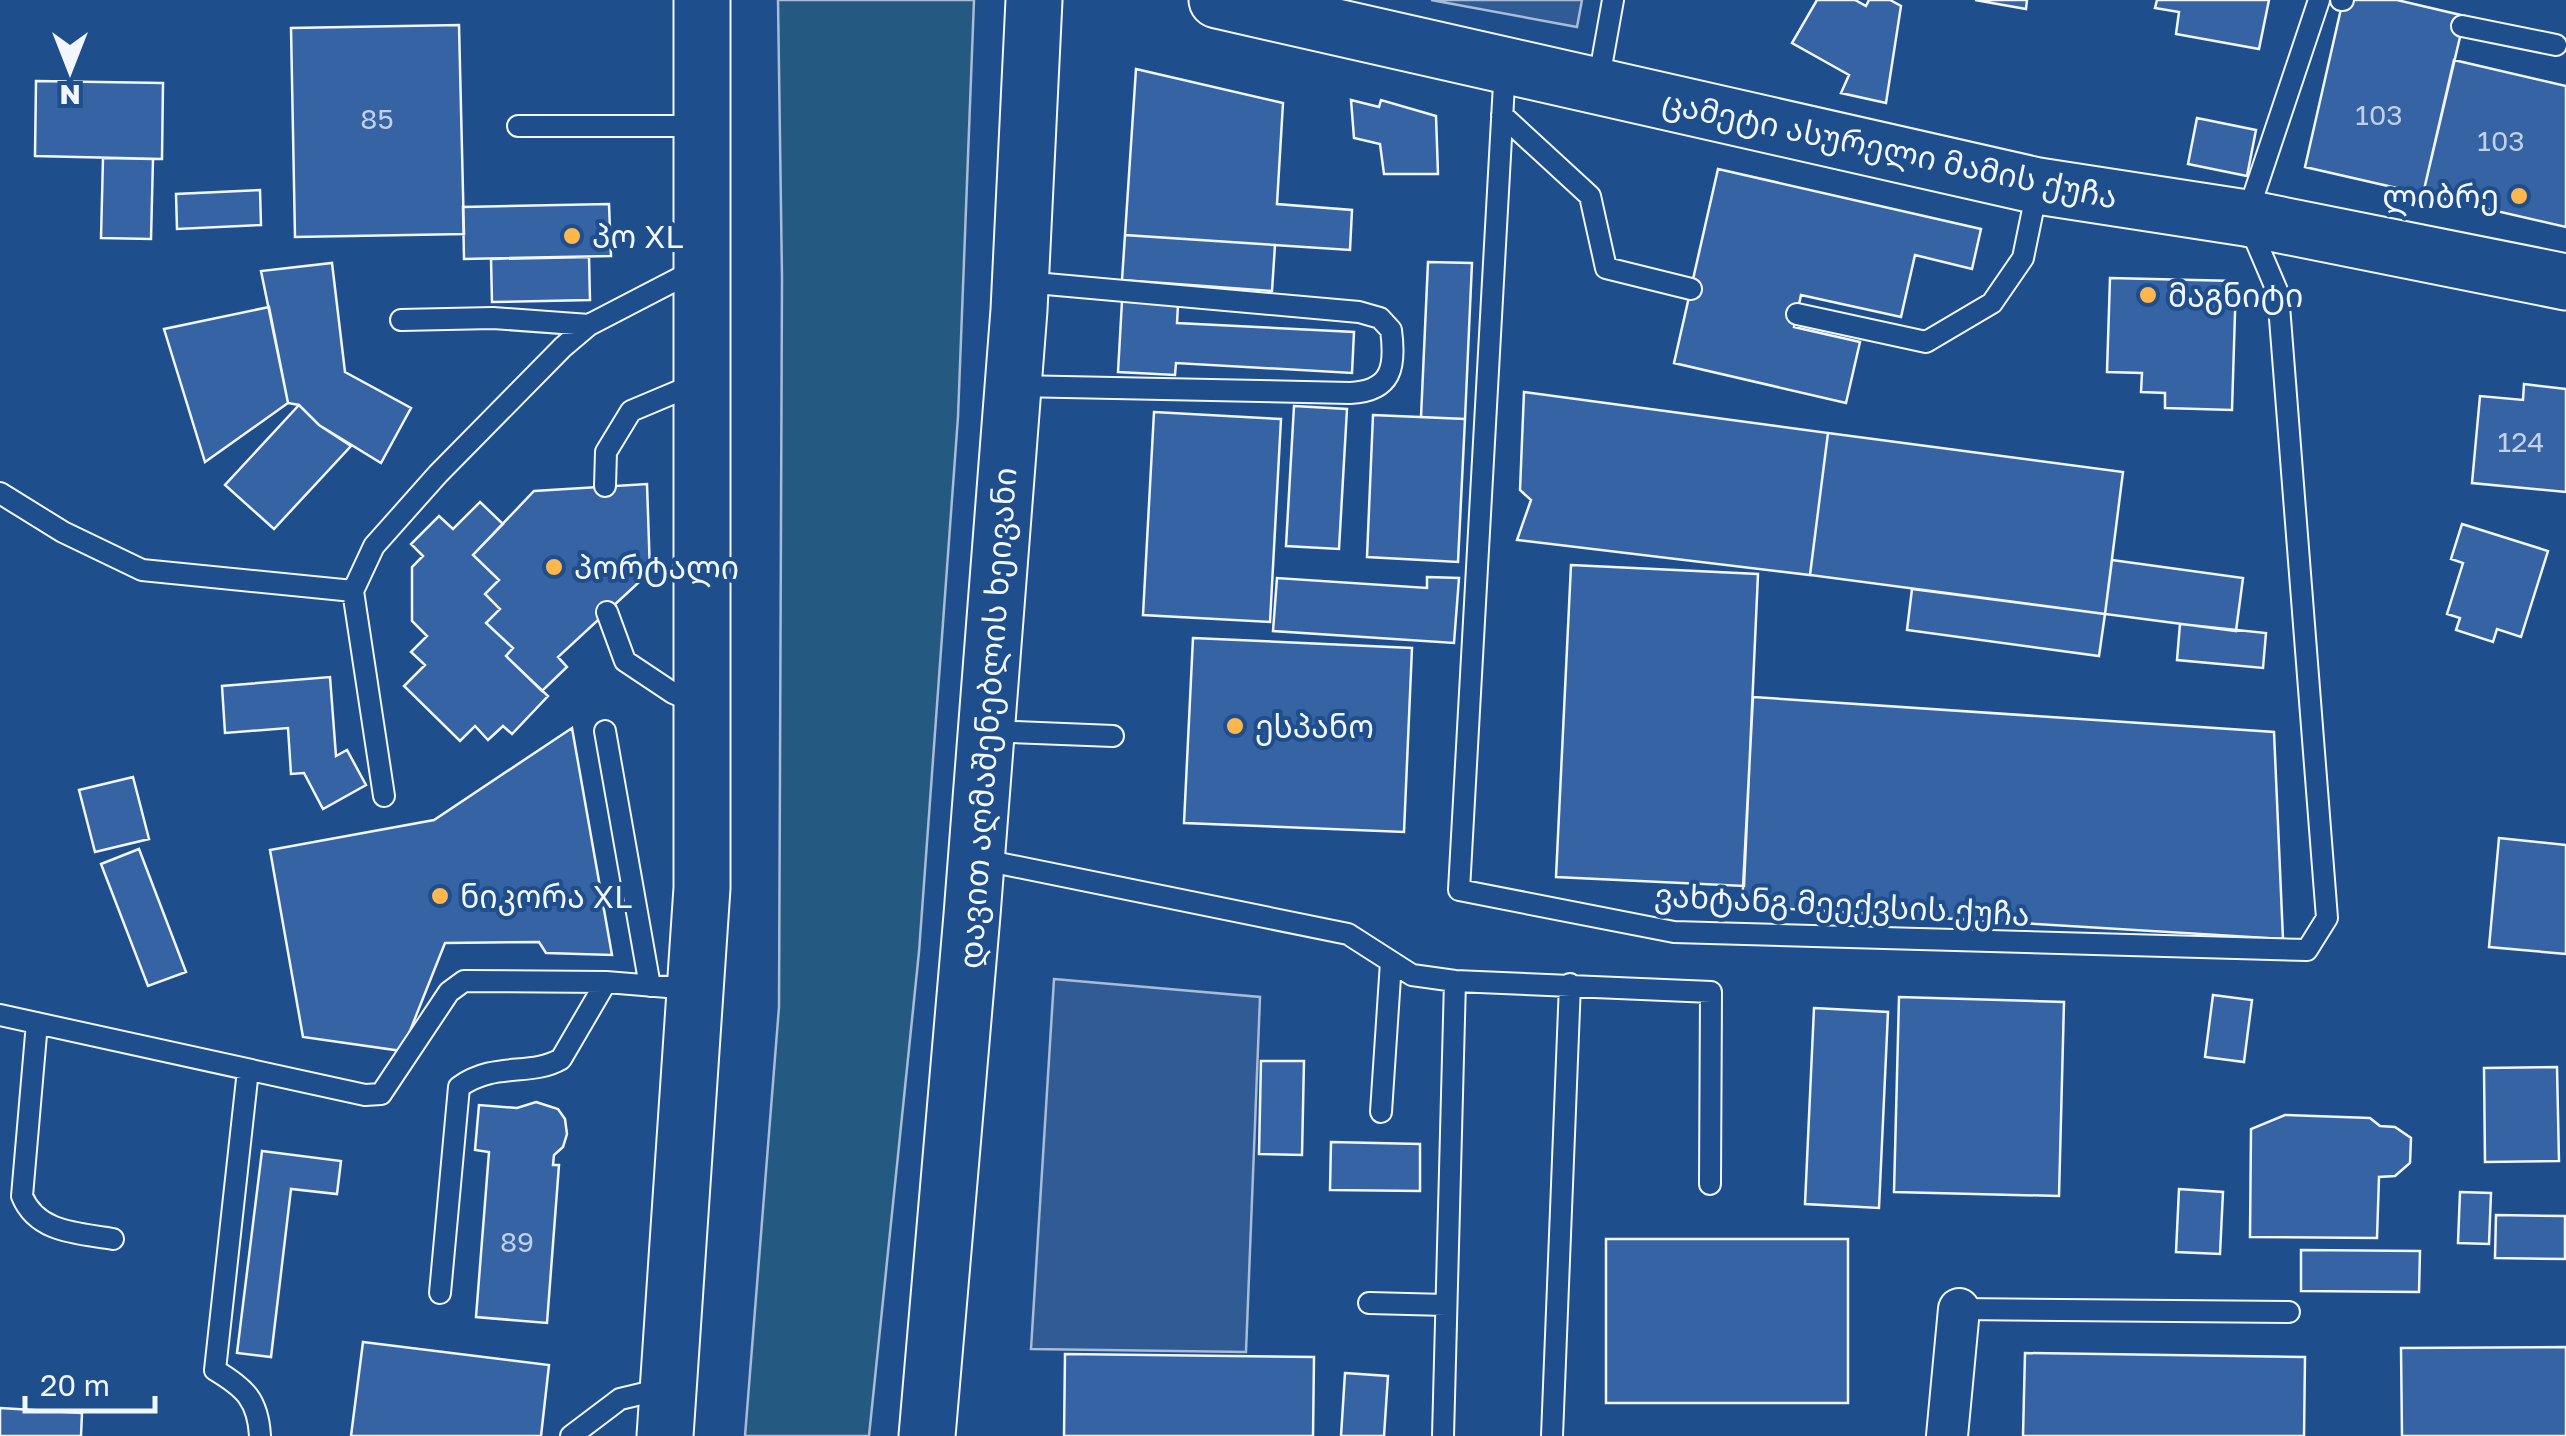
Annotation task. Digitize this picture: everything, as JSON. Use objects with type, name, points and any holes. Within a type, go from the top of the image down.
[{"type":"main road","points":[[666,1412],[672,988],[702,888],[702,0]]},
{"type":"main road","name":"დავით აღმაშენებლის ხეივანი","points":[[928,1436],[1020,282],[1034,0]]},
{"type":"main road","name":"ცამეტი ასურელი მამის ქუჩა","points":[[1217,0],[1504,89],[1598,86],[2038,186],[2246,218],[2566,282]]},
{"type":"street","points":[[1947,1436],[1959,1308]]},
{"type":"lane","points":[[1598,86],[1613,0]]},
{"type":"lane","points":[[2246,218],[2319,0]]},
{"type":"lane","points":[[2462,26],[2556,45]]},
{"type":"lane","points":[[1504,89],[1590,196],[1606,268],[1691,289]]},
{"type":"lane","name":"ვახტანგ მეექვსის ქუჩა","points":[[1504,89],[1459,890],[1674,932],[2306,950],[2327,918],[2278,294],[2246,218]]},
{"type":"lane","points":[[518,126],[702,126]]},
{"type":"lane","points":[[1797,314],[1926,342],[1992,303],[2024,258],[2038,186]]},
{"type":"lane","points":[[384,796],[352,591],[374,546],[438,474],[589,325],[702,267]]},
{"type":"lane","points":[[1012,386],[1362,392],[1382,385],[1390,371],[1391,330],[1380,318],[1359,312],[1020,282]]},
{"type":"lane","points":[[400,320],[493,318],[589,325]]},
{"type":"lane","points":[[605,486],[606,452],[631,412],[702,381]]},
{"type":"lane","points":[[0,494],[63,532],[142,570],[352,591]]},
{"type":"lane","points":[[607,612],[625,661],[673,693],[702,706]]},
{"type":"lane","points":[[0,1015],[365,1095],[381,1094],[448,992],[464,981],[606,982],[672,988],[604,731]]},
{"type":"lane","points":[[986,731],[1113,736]]},
{"type":"lane","points":[[976,859],[1348,934],[1412,976],[1712,992],[1710,1184]]},
{"type":"lane","points":[[1381,1112],[1391,962]]},
{"type":"lane","points":[[1444,1436],[1455,980]]},
{"type":"lane","points":[[440,1292],[454,1108],[459,1087],[493,1070],[550,1066],[561,1059],[606,982]]},
{"type":"lane","points":[[1552,1436],[1570,984]]},
{"type":"lane","points":[[37,1023],[22,1196],[28,1212],[52,1228],[112,1239]]},
{"type":"lane","points":[[248,1070],[214,1370],[236,1383],[259,1411],[260,1436]]},
{"type":"lane","points":[[1369,1303],[1446,1305]]},
{"type":"lane","points":[[1959,1308],[2289,1312]]},
{"type":"lane","points":[[571,1436],[620,1399],[666,1412]]},
{"type":"shaded area","points":[[778,0],[974,0],[958,417],[919,952],[869,1436],[745,1436],[779,1007],[782,278]]},
{"type":"shaded area","points":[[1431,0],[1582,0],[1577,27]]},
{"type":"shaded area","points":[[1054,979],[1260,997],[1246,1352],[1031,1349]]},
{"type":"building","points":[[1817,0],[1855,0],[1866,6],[1869,0],[1890,0],[1901,6],[1886,103],[1841,93],[1849,75],[1792,43]]},
{"type":"building","points":[[1975,0],[2027,0],[2026,9]]},
{"type":"building","points":[[2157,0],[2269,0],[2259,49],[2176,34],[2179,12],[2155,8]]},
{"type":"building","points":[[2343,0],[2397,0],[2465,16],[2423,194],[2305,167]]},
{"type":"building","points":[[459,25],[464,234],[295,237],[291,28]]},
{"type":"building","points":[[2454,60],[2566,86],[2566,227],[2423,194]]},
{"type":"building","points":[[1136,69],[1283,103],[1277,204],[1352,210],[1350,250],[1125,235]]},
{"type":"building","points":[[36,81],[163,83],[162,159],[35,156]]},
{"type":"building","points":[[1351,100],[1379,107],[1381,100],[1436,116],[1438,174],[1384,174],[1380,144],[1354,138]]},
{"type":"building","points":[[2197,118],[2256,130],[2247,176],[2188,164]]},
{"type":"building","points":[[103,158],[153,159],[151,239],[101,238]]},
{"type":"building","points":[[1718,169],[1981,229],[1972,269],[1915,255],[1901,317],[1801,295],[1794,327],[1860,342],[1846,403],[1674,363]]},
{"type":"building","points":[[260,190],[261,225],[177,229],[176,194]]},
{"type":"building","points":[[609,204],[611,256],[464,259],[463,207]]},
{"type":"building","points":[[1125,235],[1275,245],[1272,291],[1122,280]]},
{"type":"building","points":[[589,257],[590,300],[492,302],[491,259]]},
{"type":"building","points":[[1428,262],[1472,263],[1465,419],[1421,417]]},
{"type":"building","points":[[332,263],[345,372],[411,408],[381,463],[319,425],[299,405],[288,403],[261,271]]},
{"type":"building","points":[[2110,278],[2236,281],[2232,410],[2165,408],[2165,393],[2141,392],[2142,373],[2107,372]]},
{"type":"building","points":[[1122,301],[1178,305],[1177,323],[1354,332],[1352,373],[1176,363],[1175,375],[1118,372]]},
{"type":"building","points":[[269,307],[288,403],[205,462],[164,329]]},
{"type":"building","points":[[2524,384],[2566,389],[2566,492],[2472,483],[2480,396],[2523,400]]},
{"type":"building","points":[[1524,392],[1828,433],[1810,575],[1517,540],[1531,500],[1520,490]]},
{"type":"building","points":[[299,405],[319,425],[351,446],[274,529],[225,485]]},
{"type":"building","points":[[1294,406],[1347,409],[1339,549],[1286,546]]},
{"type":"building","points":[[1154,412],[1281,419],[1270,622],[1143,615]]},
{"type":"building","points":[[1373,415],[1465,419],[1458,562],[1367,557]]},
{"type":"building","points":[[1828,433],[2123,472],[2105,614],[1810,575]]},
{"type":"building","points":[[647,484],[650,572],[558,657],[567,667],[542,691],[506,656],[513,648],[486,623],[500,609],[485,594],[499,580],[473,555],[534,491]]},
{"type":"building","points":[[480,502],[503,524],[473,555],[499,580],[485,594],[500,609],[486,623],[513,648],[506,656],[548,696],[512,734],[503,726],[488,740],[475,726],[460,741],[404,686],[425,665],[411,652],[427,636],[412,621],[412,567],[423,556],[411,544],[439,516],[453,529]]},
{"type":"building","points":[[2462,524],[2548,551],[2521,637],[2497,629],[2493,642],[2456,630],[2460,618],[2447,614],[2463,563],[2451,559]]},
{"type":"building","points":[[2112,560],[2243,578],[2236,631],[2105,614]]},
{"type":"building","points":[[1571,565],[1758,574],[1744,886],[1556,877]]},
{"type":"building","points":[[1427,577],[1459,578],[1454,643],[1273,631],[1277,578],[1427,588]]},
{"type":"building","points":[[1912,589],[2105,614],[2099,656],[1907,630]]},
{"type":"building","points":[[2180,624],[2266,633],[2263,668],[2177,660]]},
{"type":"building","points":[[1193,638],[1412,648],[1404,832],[1184,823]]},
{"type":"building","points":[[330,677],[336,756],[347,750],[366,785],[323,809],[304,773],[291,774],[288,728],[225,733],[222,686]]},
{"type":"building","points":[[1753,697],[2274,732],[2283,939],[1742,906]]},
{"type":"building","name":"ნიკორა XL","points":[[572,728],[612,955],[546,953],[539,942],[445,943],[402,1051],[303,1037],[270,850],[434,820]]},
{"type":"building","points":[[133,777],[149,839],[95,852],[79,790]]},
{"type":"building","points":[[2499,838],[2566,845],[2566,954],[2489,947]]},
{"type":"building","points":[[139,849],[186,972],[148,986],[101,864]]},
{"type":"building","points":[[2213,995],[2252,1000],[2244,1062],[2205,1057]]},
{"type":"building","points":[[1899,997],[2064,1002],[2059,1196],[1894,1192]]},
{"type":"building","points":[[1814,1008],[1888,1012],[1879,1208],[1805,1204]]},
{"type":"building","points":[[1261,1061],[1304,1061],[1302,1155],[1259,1154]]},
{"type":"building","points":[[2557,1067],[2559,1161],[2485,1162],[2484,1068]]},
{"type":"building","points":[[536,1102],[558,1109],[565,1119],[567,1134],[563,1147],[554,1155],[553,1165],[559,1165],[547,1323],[476,1317],[489,1152],[475,1150],[479,1105],[517,1108]]},
{"type":"building","points":[[2285,1115],[2370,1118],[2411,1138],[2410,1163],[2395,1176],[2379,1177],[2377,1238],[2250,1237],[2251,1129]]},
{"type":"building","points":[[1331,1142],[1420,1144],[1420,1191],[1330,1190]]},
{"type":"building","points":[[262,1151],[341,1161],[337,1194],[291,1189],[271,1357],[237,1353]]},
{"type":"building","points":[[2179,1189],[2223,1192],[2220,1254],[2176,1252]]},
{"type":"building","points":[[2460,1192],[2491,1193],[2489,1244],[2458,1243]]},
{"type":"building","points":[[2496,1215],[2565,1216],[2565,1259],[2495,1258]]},
{"type":"building","points":[[1606,1239],[1848,1239],[1848,1403],[1606,1403]]},
{"type":"building","points":[[2301,1250],[2420,1251],[2419,1292],[2301,1291]]},
{"type":"building","points":[[363,1342],[549,1365],[541,1436],[351,1436]]},
{"type":"building","points":[[2566,1347],[2566,1436],[2402,1436],[2401,1348]]},
{"type":"building","points":[[2025,1353],[2305,1357],[2304,1436],[2023,1436]]},
{"type":"building","points":[[1065,1354],[1314,1357],[1313,1436],[1064,1436]]},
{"type":"building","points":[[1345,1373],[1388,1376],[1384,1436],[1341,1436]]},
{"type":"building","points":[[0,1408],[82,1413],[81,1436],[0,1436]]},
{"type":"place","name":"ლიბრე","points":[[2519,196]]},
{"type":"place","name":"პო XL","points":[[572,236]]},
{"type":"place","name":"მაგნიტი","points":[[2148,295]]},
{"type":"place","name":"პორტალი","points":[[554,567]]},
{"type":"place","name":"ესპანო","points":[[1235,726]]},
{"type":"place","name":"ნიკორა XL","points":[[440,896]]}]
